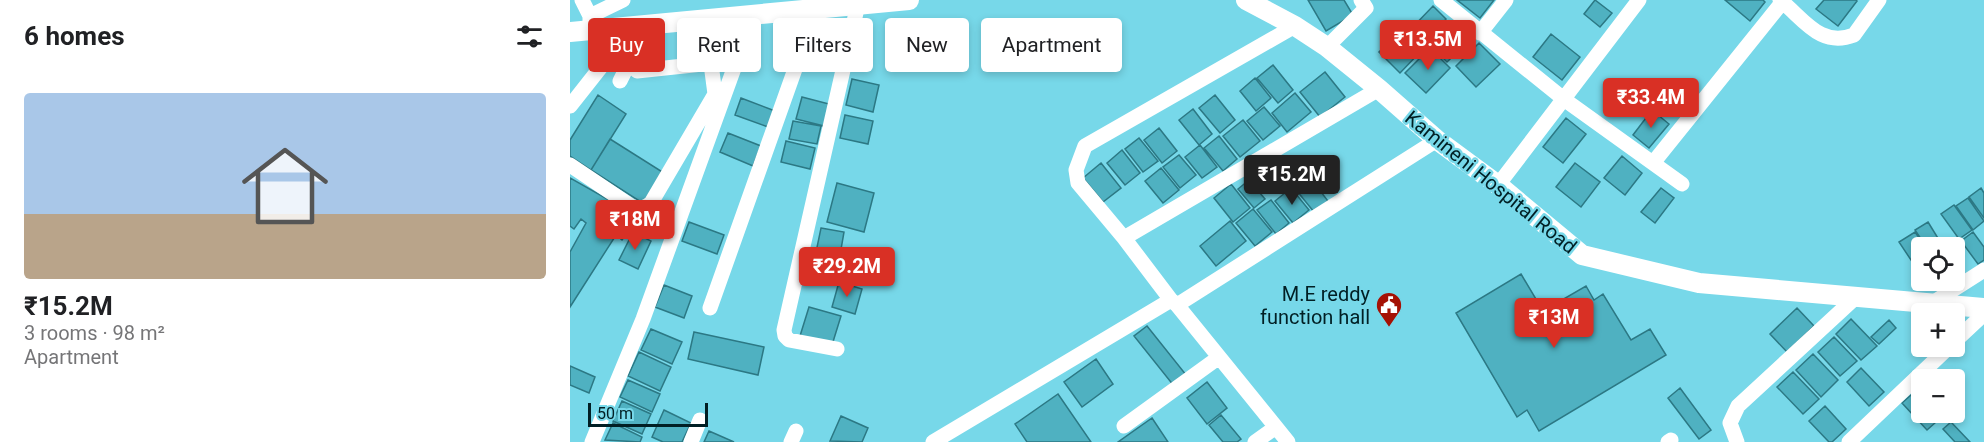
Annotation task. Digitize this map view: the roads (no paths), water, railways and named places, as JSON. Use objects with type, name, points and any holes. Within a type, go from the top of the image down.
[{"type":"street","points":[[582,0],[588,18]]},
{"type":"street","points":[[597,18],[623,0]]},
{"type":"street","points":[[721,18],[909,0]]},
{"type":"street","name":"Kamineni Hospital Road","points":[[1245,0],[1295,26],[1327,47],[1437,140],[1498,185],[1582,255],[1699,282],[1984,308]]},
{"type":"street","points":[[1327,47],[1366,8],[1361,0]]},
{"type":"street","points":[[1441,0],[1565,100],[1682,184]]},
{"type":"street","points":[[1480,33],[1506,0]]},
{"type":"street","points":[[1498,185],[1639,0]]},
{"type":"street","points":[[1653,163],[1782,1],[1820,36],[1844,39],[1854,35],[1879,0]]},
{"type":"street","points":[[837,349],[789,340],[784,336],[783,330],[858,4]]},
{"type":"street","points":[[710,308],[816,10]]},
{"type":"street","points":[[592,442],[643,319],[753,16]]},
{"type":"street","points":[[570,32],[588,24]]},
{"type":"street","points":[[1288,442],[1078,183],[1076,170],[1085,146],[1295,26]]},
{"type":"street","points":[[570,106],[597,72]]},
{"type":"street","points":[[620,81],[624,72]]},
{"type":"street","points":[[570,165],[631,206],[645,208],[651,203],[687,145],[715,94],[713,72]]},
{"type":"street","points":[[1124,238],[1379,89]]},
{"type":"street","points":[[933,442],[1174,303],[1437,140]]},
{"type":"street","points":[[1934,302],[1984,270]]},
{"type":"street","points":[[1737,442],[1730,423],[1738,406],[1856,297]]},
{"type":"street","points":[[1965,332],[1984,314]]},
{"type":"street","points":[[1849,442],[1938,357]]},
{"type":"street","points":[[1124,426],[1218,358]]},
{"type":"street","points":[[691,442],[700,420]]},
{"type":"street","points":[[1255,442],[1276,427]]},
{"type":"place","name":"M.E reddy function hall","points":[[1389,328]]}]
